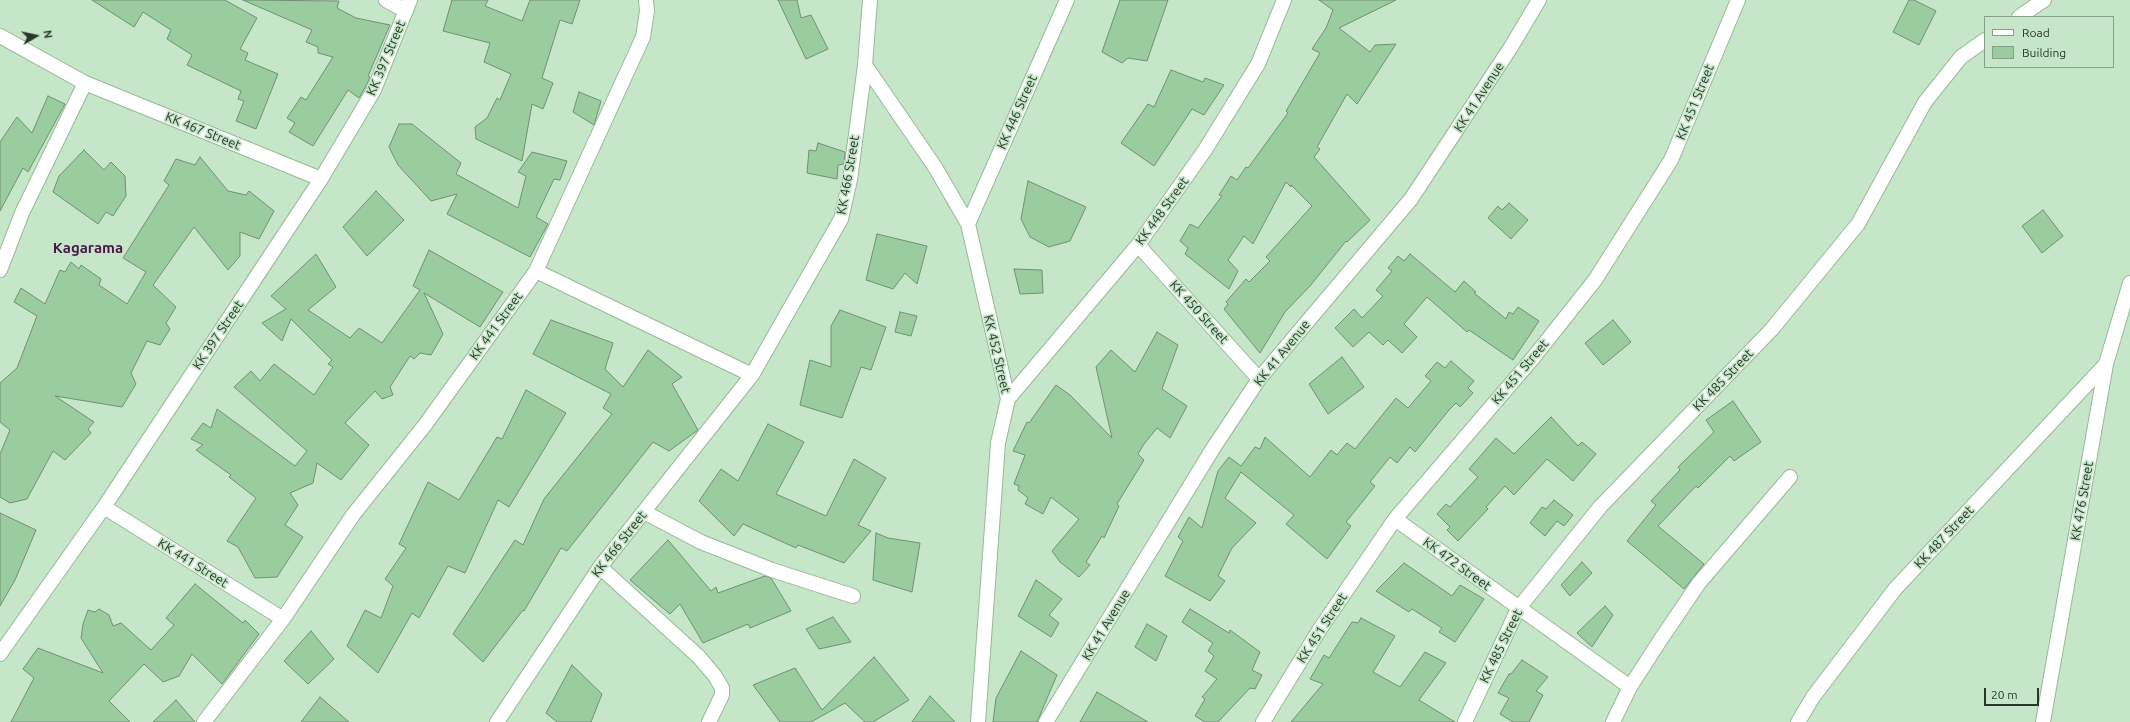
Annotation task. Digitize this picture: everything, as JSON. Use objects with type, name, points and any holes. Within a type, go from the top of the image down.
[{"type":"street","points":[[386,0],[408,5]]},
{"type":"street","name":"KK 441 Street","points":[[204,722],[282,619],[353,515],[425,425],[536,271],[643,37],[647,11],[646,0]]},
{"type":"street","name":"KK 466 Street","points":[[497,722],[600,567],[752,375],[841,219],[850,180],[865,65],[870,0]]},
{"type":"street","name":"KK 446 Street","points":[[968,224],[1066,0]]},
{"type":"street","name":"KK 448 Street","points":[[1008,399],[1138,245],[1206,150],[1258,64],[1284,0]]},
{"type":"street","name":"KK 41 Avenue","points":[[1046,722],[1212,450],[1259,379],[1411,199],[1499,66],[1539,0]]},
{"type":"street","name":"KK 451 Street","points":[[1263,722],[1320,629],[1395,519],[1533,358],[1595,280],[1671,160],[1738,0]]},
{"type":"street","points":[[2020,16],[2044,0]]},
{"type":"street","name":"KK 397 Street","points":[[0,654],[104,507],[321,179],[374,90],[408,5]]},
{"type":"street","name":"KK 467 Street","points":[[0,36],[85,83],[321,179]]},
{"type":"street","name":"KK 485 Street","points":[[1465,722],[1518,609],[1600,507],[1772,329],[1858,224],[1925,102],[1960,57],[1984,41]]},
{"type":"street","name":"KK 452 Street","points":[[865,65],[935,166],[968,224],[1008,399],[998,443],[978,722]]},
{"type":"street","points":[[0,270],[22,213],[85,83]]},
{"type":"street","name":"KK 450 Street","points":[[1138,245],[1259,379]]},
{"type":"street","points":[[536,271],[752,375]]},
{"type":"street","name":"KK 476 Street","points":[[2043,722],[2106,364],[2130,283]]},
{"type":"street","name":"KK 487 Street","points":[[1798,722],[1813,697],[1895,589],[2106,364]]},
{"type":"street","points":[[1613,722],[1630,687],[1699,583],[1790,476]]},
{"type":"street","name":"KK 441 Street","points":[[104,507],[282,619]]},
{"type":"street","points":[[644,512],[715,547],[772,570],[853,596]]},
{"type":"street","name":"KK 472 Street","points":[[1395,519],[1518,609],[1630,687]]},
{"type":"street","points":[[600,567],[698,658],[715,676],[722,688],[722,695],[709,722]]},
{"type":"building","points":[[92,0],[225,0],[257,18],[240,49],[248,53],[245,60],[278,74],[256,129],[236,121],[244,101],[238,99],[241,91],[187,65],[192,55],[167,39],[171,30],[143,12],[134,27]]},
{"type":"building","points":[[243,0],[339,1],[337,8],[356,18],[390,25],[368,76],[370,77],[359,98],[348,90],[313,146],[289,132],[295,123],[287,118],[301,97],[306,100],[333,57],[318,53],[318,47],[306,42],[312,30]]},
{"type":"building","points":[[452,0],[488,0],[485,6],[522,21],[530,0],[580,0],[572,24],[560,20],[542,78],[553,83],[543,109],[532,104],[522,161],[476,139],[475,127],[487,118],[497,98],[500,100],[511,74],[484,62],[490,43],[443,31]]},
{"type":"building","points":[[778,0],[797,0],[801,18],[811,15],[828,49],[806,59]]},
{"type":"building","points":[[1120,0],[1168,0],[1147,61],[1128,58],[1122,63],[1102,52]]},
{"type":"building","points":[[1319,0],[1396,0],[1339,28],[1370,52],[1375,45],[1396,44],[1357,104],[1347,94],[1317,147],[1320,149],[1314,157],[1370,220],[1347,242],[1346,241],[1310,286],[1285,312],[1260,353],[1224,309],[1228,304],[1226,302],[1246,279],[1249,282],[1270,261],[1266,257],[1312,206],[1286,182],[1253,244],[1244,236],[1228,260],[1238,271],[1229,289],[1185,254],[1188,248],[1180,241],[1190,224],[1198,228],[1222,196],[1219,195],[1231,176],[1237,180],[1246,167],[1248,168],[1288,113],[1286,111],[1320,53],[1312,49],[1326,28],[1333,10]]},
{"type":"building","points":[[1909,0],[1914,0],[1936,11],[1919,45],[1893,32]]},
{"type":"building","points":[[1171,70],[1203,82],[1205,78],[1224,85],[1204,115],[1192,109],[1154,166],[1121,143],[1148,104],[1154,107]]},
{"type":"building","points":[[579,92],[601,101],[594,125],[573,112]]},
{"type":"building","points":[[48,96],[65,104],[28,172],[23,168],[0,211],[0,142],[17,117],[32,133]]},
{"type":"building","points":[[399,124],[412,124],[461,163],[456,174],[518,208],[526,176],[518,172],[532,152],[567,161],[560,180],[554,179],[536,217],[548,224],[530,257],[447,214],[457,194],[431,201],[398,165],[389,147]]},
{"type":"building","points":[[818,143],[845,152],[844,164],[838,165],[837,179],[807,173],[809,150],[816,151]]},
{"type":"building","points":[[84,150],[104,170],[111,162],[125,176],[126,196],[113,216],[106,212],[98,224],[53,192],[59,176]]},
{"type":"building","points":[[200,157],[228,191],[246,195],[249,191],[274,211],[259,239],[240,232],[240,256],[228,270],[194,227],[153,285],[176,307],[166,323],[170,329],[160,345],[147,341],[131,373],[136,384],[122,407],[55,396],[94,422],[88,429],[91,433],[65,460],[53,451],[27,499],[10,503],[0,497],[0,454],[10,430],[0,422],[0,383],[17,368],[37,316],[14,302],[21,288],[45,304],[60,270],[65,272],[71,262],[79,269],[81,265],[101,279],[99,285],[127,304],[146,272],[123,258],[169,185],[164,181],[176,159],[195,165]]},
{"type":"building","points":[[1028,181],[1086,207],[1070,241],[1049,247],[1030,237],[1021,219]]},
{"type":"building","points":[[376,191],[404,220],[367,256],[343,227]]},
{"type":"building","points":[[1509,203],[1528,220],[1511,239],[1488,218],[1498,206],[1502,210]]},
{"type":"building","points":[[2043,210],[2063,236],[2042,253],[2022,226]]},
{"type":"building","points":[[877,234],[927,246],[917,284],[905,273],[893,289],[866,280]]},
{"type":"building","points":[[429,250],[503,292],[480,327],[424,293],[443,334],[431,355],[420,353],[414,359],[410,356],[390,387],[393,395],[382,399],[375,391],[345,423],[369,445],[341,480],[317,463],[313,483],[290,493],[298,505],[285,525],[303,537],[277,577],[255,578],[238,547],[227,541],[256,498],[229,477],[231,475],[196,450],[203,445],[191,439],[203,423],[211,428],[217,409],[295,466],[307,451],[234,387],[251,371],[260,381],[274,364],[314,395],[333,367],[328,364],[332,360],[291,319],[282,341],[262,323],[286,309],[271,296],[316,254],[336,287],[308,310],[350,338],[359,328],[382,343],[420,290],[413,286]]},
{"type":"building","points":[[1410,254],[1455,292],[1464,281],[1476,292],[1474,293],[1506,319],[1509,312],[1513,314],[1518,307],[1539,321],[1513,360],[1469,330],[1467,332],[1427,297],[1404,324],[1417,337],[1402,353],[1388,340],[1383,345],[1369,332],[1353,347],[1335,328],[1354,309],[1362,318],[1383,296],[1376,290],[1392,271],[1388,268],[1398,256],[1404,261]]},
{"type":"building","points":[[1014,269],[1042,270],[1043,293],[1020,294]]},
{"type":"building","points":[[840,310],[886,327],[871,370],[861,367],[842,418],[800,405],[810,360],[831,367],[831,326]]},
{"type":"building","points":[[900,312],[917,316],[911,336],[895,332]]},
{"type":"building","points":[[551,320],[613,343],[605,369],[623,387],[648,350],[682,377],[672,384],[698,430],[669,451],[653,442],[567,551],[561,548],[524,611],[523,610],[483,662],[453,634],[515,540],[523,545],[544,499],[612,414],[603,408],[611,394],[533,354]]},
{"type":"building","points":[[1613,320],[1631,342],[1603,365],[1585,343]]},
{"type":"building","points":[[1157,332],[1178,345],[1162,389],[1187,406],[1170,438],[1157,428],[1144,444],[1138,454],[1144,460],[1117,504],[1119,506],[1104,538],[1102,536],[1086,562],[1090,565],[1079,577],[1060,562],[1052,551],[1079,519],[1051,497],[1043,514],[1025,504],[1028,498],[1018,490],[1019,486],[1014,484],[1025,455],[1013,451],[1027,422],[1029,423],[1056,385],[1070,395],[1112,438],[1096,367],[1111,350],[1135,372]]},
{"type":"building","points":[[1342,357],[1364,387],[1328,414],[1309,384]]},
{"type":"building","points":[[1451,361],[1474,381],[1468,388],[1473,393],[1460,407],[1456,403],[1449,410],[1415,452],[1410,447],[1397,463],[1390,457],[1370,482],[1375,486],[1346,522],[1351,526],[1327,559],[1286,524],[1294,515],[1241,472],[1225,498],[1256,523],[1232,548],[1218,576],[1225,581],[1210,601],[1165,576],[1183,541],[1178,537],[1189,517],[1202,528],[1218,471],[1229,457],[1241,466],[1255,447],[1260,449],[1265,437],[1310,477],[1331,450],[1337,455],[1347,443],[1355,449],[1396,398],[1408,408],[1431,381],[1425,376],[1437,362],[1445,368]]},
{"type":"building","points":[[526,390],[566,413],[509,507],[498,500],[465,573],[448,566],[419,618],[412,613],[378,673],[347,646],[365,610],[381,618],[393,586],[385,579],[406,548],[399,544],[428,482],[459,500],[497,437],[502,439]]},
{"type":"building","points":[[1733,401],[1761,442],[1734,461],[1730,456],[1698,488],[1696,486],[1658,526],[1704,564],[1684,589],[1627,541],[1656,505],[1651,501],[1680,470],[1678,467],[1714,432],[1706,420]]},
{"type":"building","points":[[1551,417],[1578,446],[1582,442],[1596,454],[1573,481],[1547,459],[1514,495],[1505,486],[1486,507],[1488,509],[1458,541],[1447,530],[1450,527],[1437,514],[1446,504],[1450,507],[1478,477],[1469,469],[1496,438],[1514,454]]},
{"type":"building","points":[[768,424],[804,442],[776,494],[826,516],[854,459],[886,478],[858,525],[871,531],[844,563],[798,545],[796,548],[743,524],[734,536],[699,501],[721,469],[738,481]]},
{"type":"building","points":[[1554,500],[1573,515],[1564,526],[1557,521],[1545,536],[1530,523],[1542,507],[1546,509]]},
{"type":"building","points":[[0,513],[36,530],[15,580],[0,606]]},
{"type":"building","points":[[876,533],[888,538],[920,543],[912,592],[873,580]]},
{"type":"building","points":[[668,540],[711,591],[716,587],[718,593],[765,576],[771,578],[791,611],[750,628],[748,624],[703,643],[680,604],[670,614],[630,580]]},
{"type":"building","points":[[1582,562],[1592,573],[1570,596],[1561,585]]},
{"type":"building","points":[[1404,563],[1452,596],[1460,585],[1484,599],[1455,642],[1439,632],[1442,628],[1412,609],[1409,612],[1376,591]]},
{"type":"building","points":[[1036,580],[1062,599],[1049,615],[1059,623],[1051,637],[1018,616]]},
{"type":"building","points":[[195,584],[243,623],[245,620],[259,634],[222,684],[192,654],[179,676],[163,682],[144,664],[109,701],[130,722],[11,722],[34,678],[23,669],[38,648],[103,673],[81,638],[83,624],[88,610],[95,612],[99,609],[109,615],[113,626],[121,623],[151,650],[174,625],[166,618]]},
{"type":"building","points":[[1605,606],[1613,615],[1592,647],[1577,633]]},
{"type":"building","points":[[1190,609],[1229,633],[1230,630],[1260,652],[1252,670],[1262,675],[1255,689],[1250,688],[1218,722],[1205,722],[1195,716],[1205,699],[1202,697],[1217,679],[1205,671],[1214,656],[1208,651],[1213,643],[1182,622]]},
{"type":"building","points":[[833,617],[851,642],[819,649],[806,629]]},
{"type":"building","points":[[1361,618],[1395,636],[1373,672],[1400,687],[1425,652],[1446,663],[1419,700],[1455,722],[1291,722],[1323,684],[1310,679],[1324,655],[1329,658],[1352,622],[1358,623]]},
{"type":"building","points":[[1147,624],[1167,636],[1156,661],[1135,647]]},
{"type":"building","points":[[311,631],[334,659],[308,684],[284,661]]},
{"type":"building","points":[[1021,651],[1057,675],[1037,722],[993,722],[996,698]]},
{"type":"building","points":[[874,657],[909,700],[873,722],[865,722],[845,703],[811,722],[780,722],[753,685],[795,668],[822,710]]},
{"type":"building","points":[[1522,660],[1548,677],[1536,691],[1543,695],[1529,722],[1513,722],[1500,714],[1509,698],[1498,693],[1509,674],[1511,674]]},
{"type":"building","points":[[572,665],[602,694],[591,722],[557,722],[546,713]]},
{"type":"building","points":[[1097,692],[1148,722],[1080,722]]},
{"type":"building","points":[[930,696],[955,722],[912,722]]},
{"type":"building","points":[[320,697],[349,722],[301,722]]},
{"type":"building","points":[[176,700],[195,722],[153,722]]},
{"type":"district","name":"Kagarama","points":[[88,248]]}]
